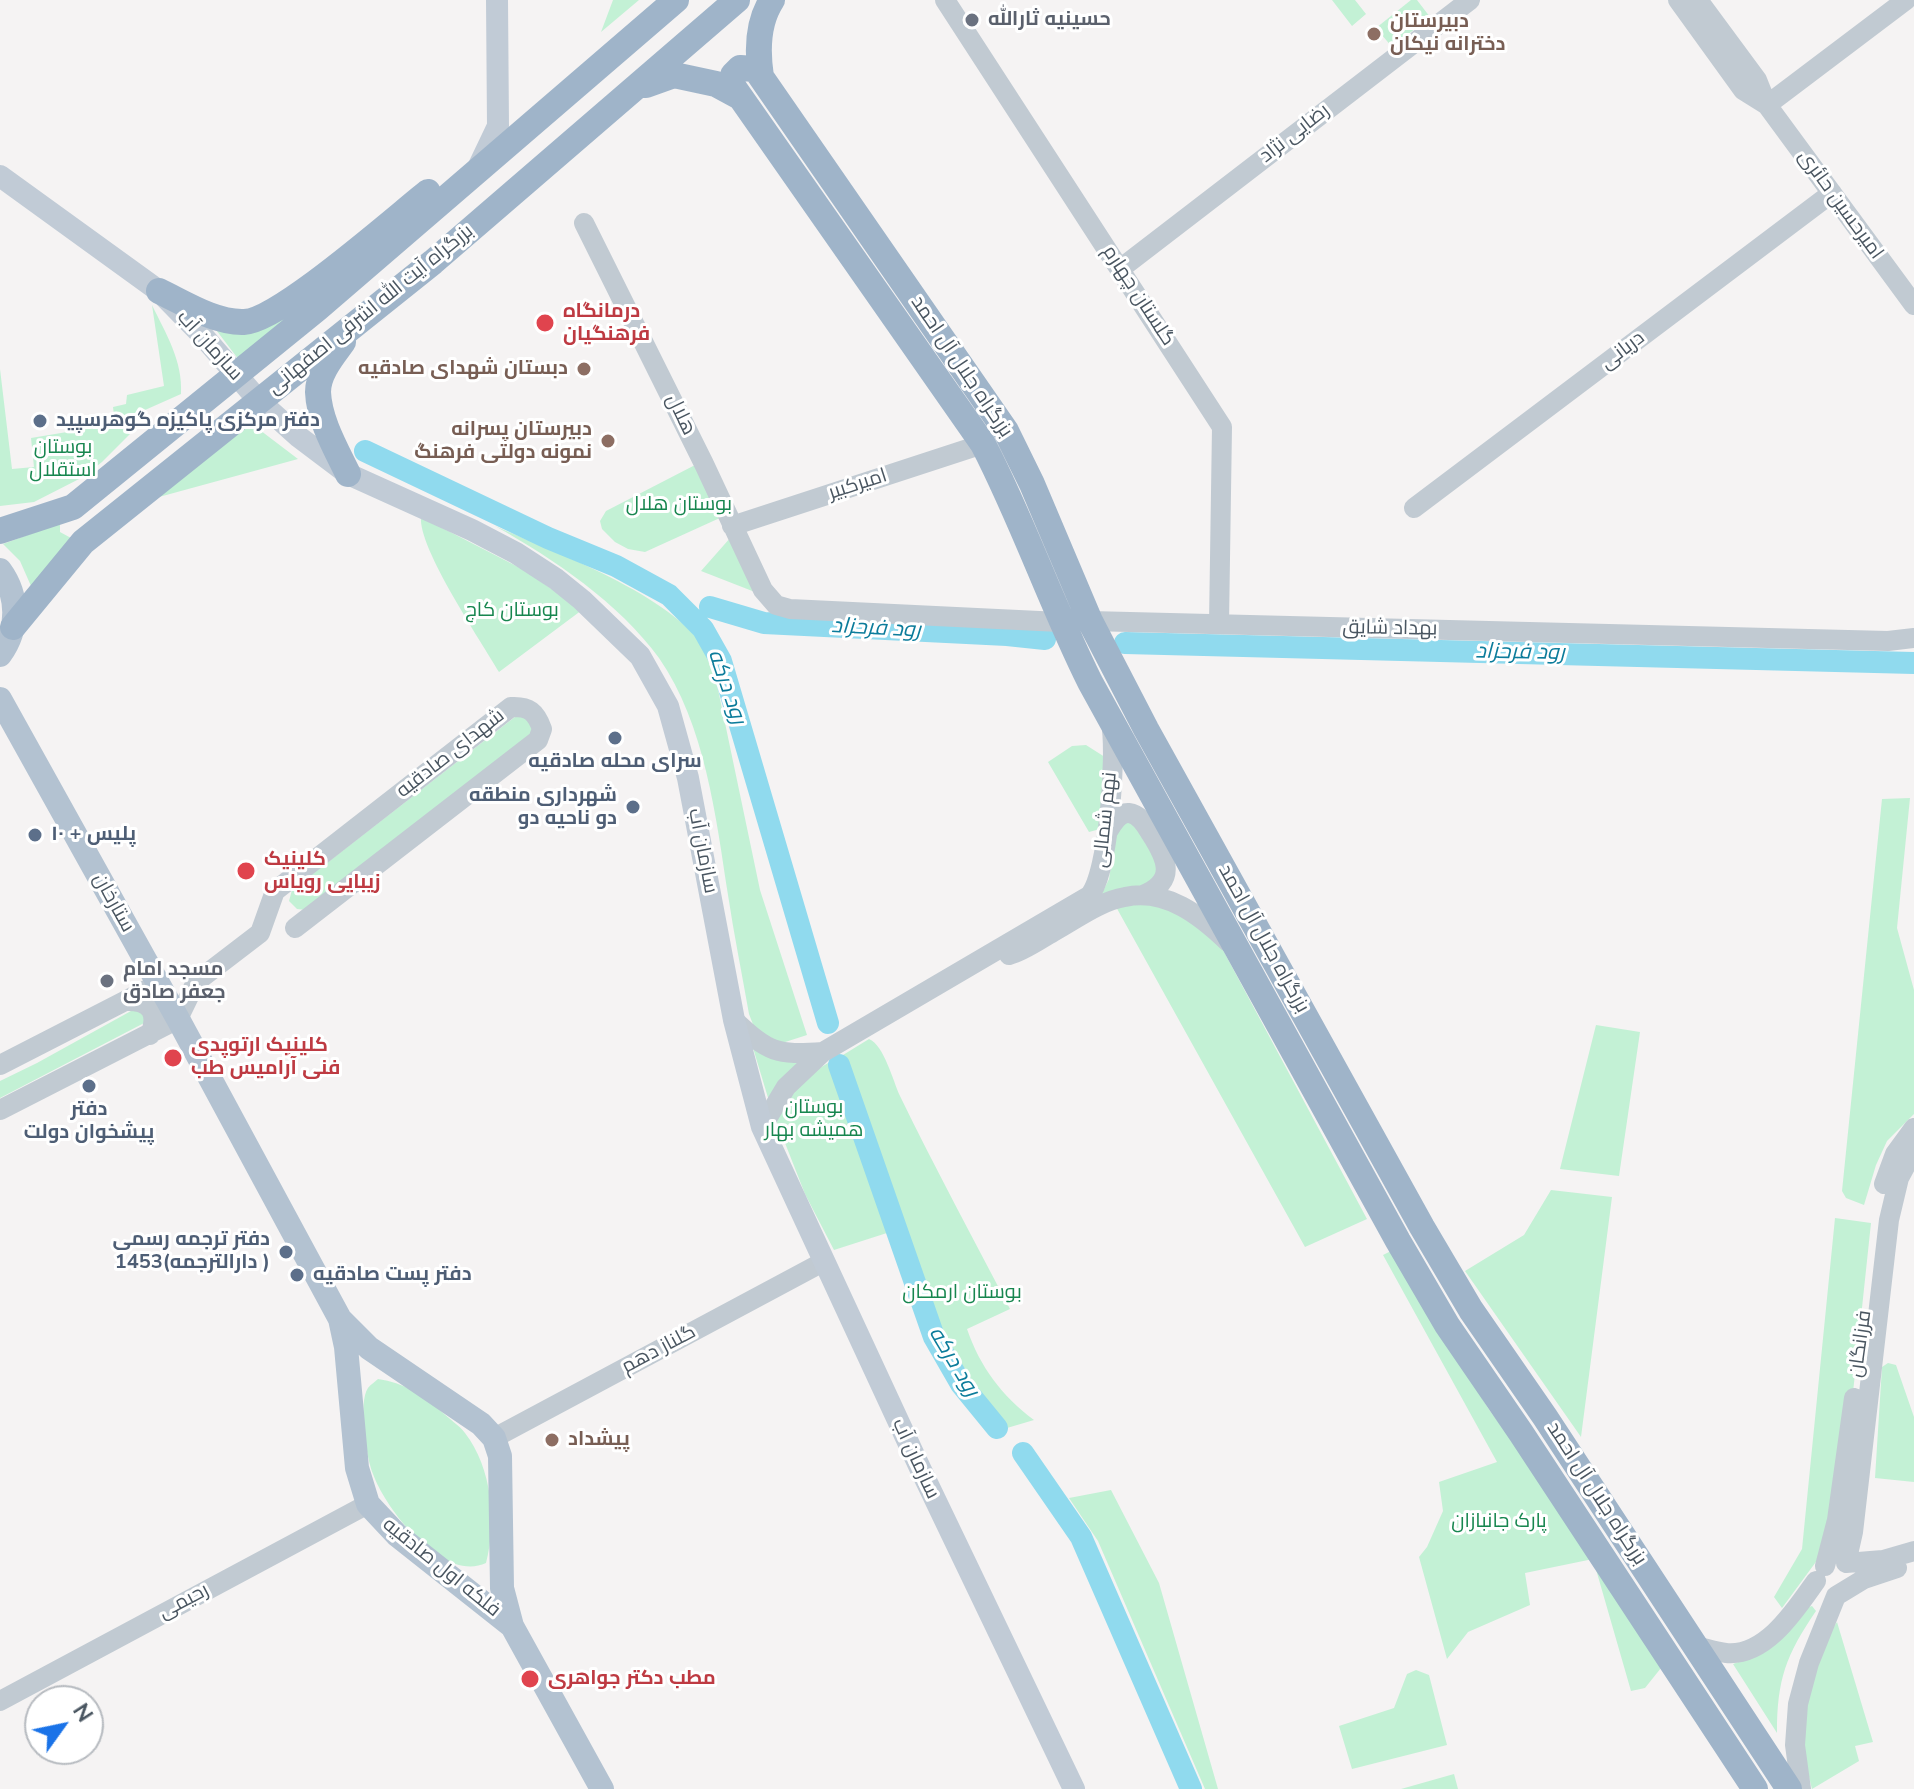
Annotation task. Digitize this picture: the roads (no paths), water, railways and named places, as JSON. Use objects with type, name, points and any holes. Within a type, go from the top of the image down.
[{"type":"highway","name":"بزرگراه آیت الله اشرفی اصفهانی","points":[[0,531],[73,507],[317,309],[676,0]]},
{"type":"highway","name":"بزرگراه آیت الله اشرفی اصفهانی","points":[[13,627],[83,542],[433,262],[737,0]]},
{"type":"highway","points":[[761,77],[757,50],[766,9],[772,0]]},
{"type":"highway","points":[[740,97],[732,85],[736,71],[750,67],[761,77]]},
{"type":"highway","points":[[638,88],[674,75],[716,84],[740,97]]},
{"type":"highway","name":"بزرگراه جلال آل احمد","points":[[761,77],[1006,431],[1154,743],[1455,1282],[1789,1789]]},
{"type":"highway","name":"بزرگراه جلال آل احمد","points":[[740,97],[983,444],[1009,494],[1060,622],[1236,950],[1398,1241],[1447,1325],[1755,1789]]},
{"type":"highway","points":[[159,291],[225,321],[246,323],[258,319],[290,302],[433,188],[475,173]]},
{"type":"highway","points":[[348,474],[327,430],[318,392],[321,377],[330,361],[358,322]]},
{"type":"highway","points":[[73,507],[64,524],[74,539],[83,542]]},
{"type":"main road","points":[[475,173],[498,126],[497,0]]},
{"type":"main road","name":"سازمان آب","points":[[0,176],[159,291],[259,400],[299,437],[348,474],[516,553],[582,600],[640,656],[668,706],[688,778],[734,1020],[762,1127],[1074,1789]]},
{"type":"main road","points":[[0,570],[14,600],[13,627],[0,655]]},
{"type":"main road","name":"ستارخان","points":[[0,699],[340,1319]]},
{"type":"main road","points":[[340,1319],[369,1348],[481,1424],[494,1438]]},
{"type":"main road","name":"فلکه اول صادقیه","points":[[340,1319],[346,1347],[357,1468],[368,1504],[397,1535],[512,1626]]},
{"type":"main road","name":"فلکه اول صادقیه","points":[[494,1438],[500,1456],[502,1588],[512,1626]]},
{"type":"main road","points":[[512,1626],[602,1789]]},
{"type":"street","name":"گلستان چهارم","points":[[945,0],[1222,427],[1219,624]]},
{"type":"street","name":"رضایی نژاد","points":[[1120,269],[1470,0]]},
{"type":"street","points":[[1678,0],[1743,90],[1767,105]]},
{"type":"street","points":[[1698,0],[1757,80],[1767,105]]},
{"type":"street","points":[[1767,105],[1906,0]]},
{"type":"street","name":"امیرحسین حائری","points":[[1767,105],[1914,305]]},
{"type":"street","name":"دریانی","points":[[1414,508],[1832,193]]},
{"type":"street","name":"هلال","points":[[584,223],[763,590],[776,605],[790,609],[1060,622]]},
{"type":"street","name":"امیرکبیر","points":[[732,526],[983,444]]},
{"type":"street","name":"بهداد شایق","points":[[1098,622],[1888,641],[1914,638]]},
{"type":"street","name":"شهدای صادقیه","points":[[178,1019],[196,982],[260,933],[275,891],[511,707],[523,706],[537,717],[542,729],[538,740],[295,928]]},
{"type":"street","name":"نهم شمالی","points":[[734,1020],[756,1041],[780,1053],[823,1052],[1089,896],[1100,876],[1107,833],[1113,742],[1109,715]]},
{"type":"street","points":[[1107,833],[1114,821],[1122,814],[1129,813],[1138,816],[1155,840],[1164,857],[1165,876],[1159,887],[1143,895]]},
{"type":"street","points":[[1143,895],[1160,898],[1202,918],[1236,950]]},
{"type":"street","name":"نهم شمالی","points":[[985,959],[1014,954],[1104,904],[1143,895]]},
{"type":"street","points":[[0,1065],[158,984]]},
{"type":"street","points":[[128,1001],[138,1001],[149,1007],[155,1020],[150,1035]]},
{"type":"street","points":[[0,1110],[178,1019]]},
{"type":"street","points":[[762,1127],[786,1087],[823,1052]]},
{"type":"street","name":"فرزانگان","points":[[1695,1646],[1728,1654],[1757,1646],[1792,1615],[1820,1574],[1837,1520],[1870,1323],[1889,1167],[1914,1128]]},
{"type":"street","name":"فرزانگان","points":[[1883,1219],[1914,1150]]},
{"type":"street","name":"گلناز دهم","points":[[494,1438],[823,1262]]},
{"type":"street","name":"فرزانگان","points":[[1836,1596],[1848,1573],[1846,1563],[1853,1532],[1870,1323]]},
{"type":"street","name":"رحیمی","points":[[0,1701],[368,1504]]},
{"type":"street","points":[[1914,1551],[1883,1560],[1846,1563],[1837,1559],[1820,1574],[1814,1594],[1820,1601],[1828,1601],[1864,1579],[1914,1562]]},
{"type":"street","points":[[1801,1789],[1795,1745],[1798,1704],[1809,1663],[1836,1596]]},
{"type":"waterway","name":"رود درکه","points":[[365,451],[548,538],[616,566],[669,595],[703,629],[721,661],[828,1023]]},
{"type":"waterway","name":"رود فرحزاد","points":[[710,607],[764,623],[1045,639]]},
{"type":"waterway","name":"رود فرحزاد","points":[[1125,643],[1914,663]]},
{"type":"waterway","name":"رود درکه","points":[[839,1065],[934,1337],[961,1384],[997,1428]]},
{"type":"waterway","name":"رود درکه","points":[[1023,1453],[1081,1537],[1191,1789]]},
{"type":"place","name":"حسینیه ثارالله","points":[[972,20]]},
{"type":"place","name":"دبیرستان دخترانه نیکان","points":[[1374,34]]},
{"type":"place","name":"درمانگاه فرهنگیان","points":[[545,323]]},
{"type":"place","name":"دبستان شهدای صادقیه","points":[[584,369]]},
{"type":"place","name":"دفتر مرکزی پاکیزه گوهرسپید","points":[[40,421]]},
{"type":"place","name":"دبيرستان پسرانه نمونه دولتی فرهنگ","points":[[608,441]]},
{"type":"place","name":"سرای محله صادقیه","points":[[615,738]]},
{"type":"place","name":"شهرداری منطقه دو ناحیه دو","points":[[633,807]]},
{"type":"place","name":"پلیس + ۱۰","points":[[35,835]]},
{"type":"place","name":"کلینیک زیبایی رویاس","points":[[246,871]]},
{"type":"place","name":"مسجد امام جعفر صادق","points":[[107,981]]},
{"type":"place","name":"کلینیک ارتوپدی فنی آرامیس طب","points":[[173,1058]]},
{"type":"place","name":"دفتر پیشخوان دولت","points":[[89,1086]]},
{"type":"place","name":"دفتر ترجمه رسمی 1453(دارالترجمه )","points":[[286,1252]]},
{"type":"place","name":"دفتر پست صادقیه","points":[[297,1275]]},
{"type":"place","name":"پیشداد","points":[[552,1440]]},
{"type":"place","name":"مطب دکتر جواهری","points":[[530,1679]]},
{"type":"park label","name":"بوستان استقلال","points":[[63,460]]},
{"type":"park label","name":"بوستان هلال","points":[[679,505]]},
{"type":"park label","name":"بوستان کاج","points":[[512,611]]},
{"type":"park label","name":"بوستان همیشه بهار","points":[[814,1120]]},
{"type":"park label","name":"بوستان ارمکان","points":[[962,1293]]},
{"type":"park label","name":"پارک جانبازان","points":[[1499,1522]]}]
